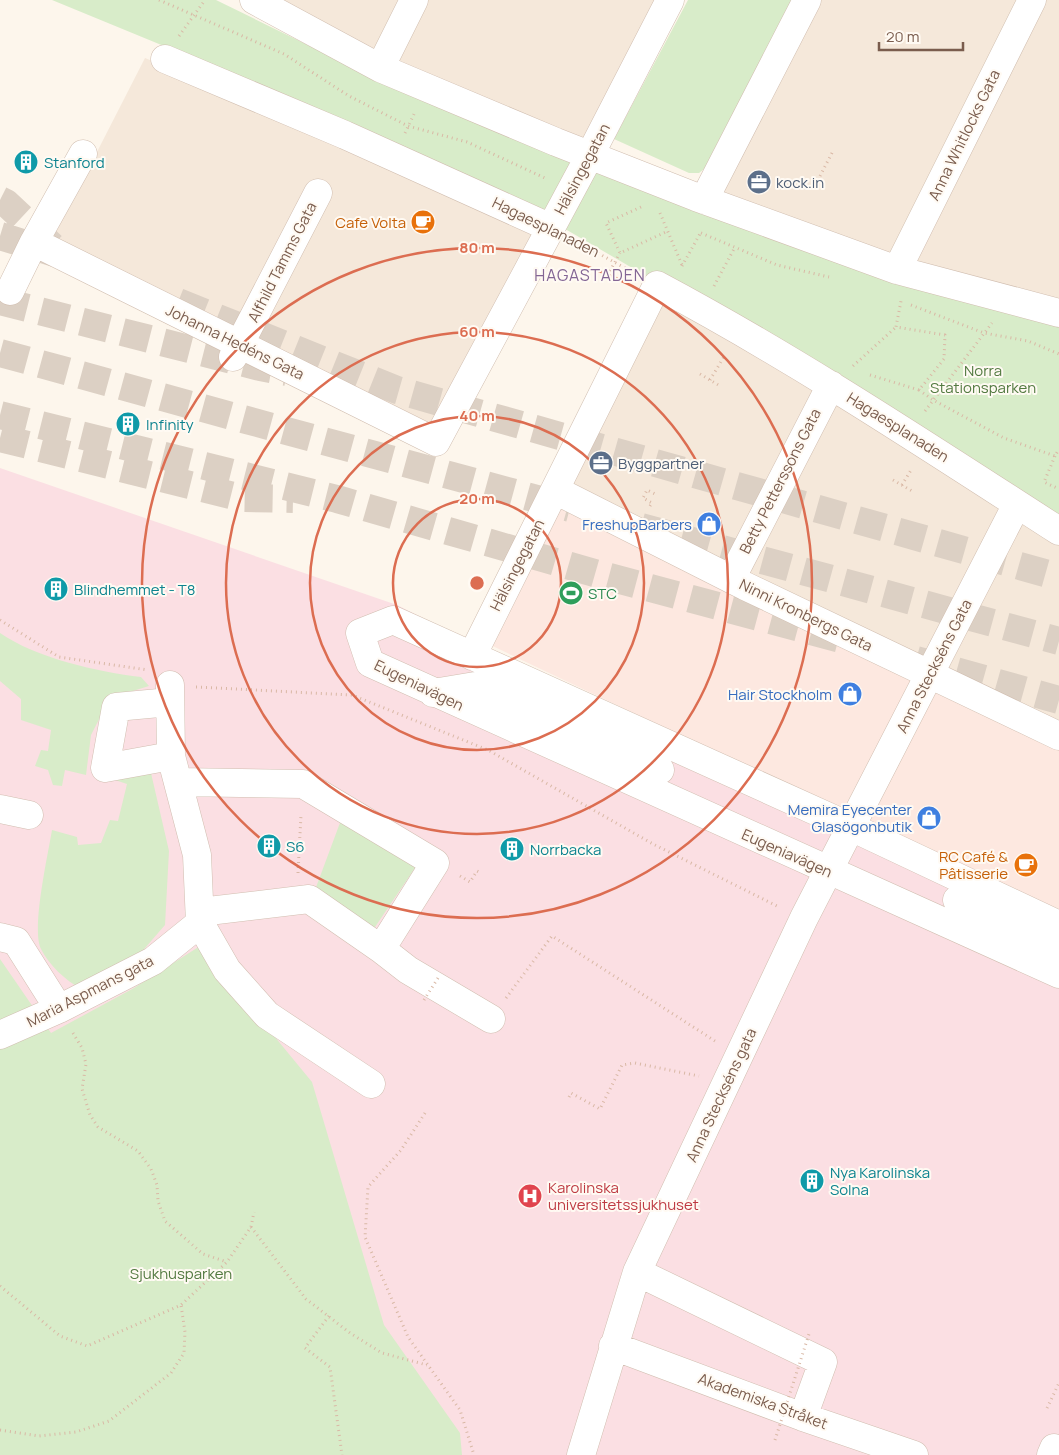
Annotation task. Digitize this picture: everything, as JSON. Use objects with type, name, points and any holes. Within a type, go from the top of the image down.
[{"type":"street","points":[[254,0],[380,68],[590,155],[704,213],[897,270],[1059,313]]},
{"type":"street","points":[[380,68],[414,0]]},
{"type":"street","name":"Hälsingegatan","points":[[436,442],[590,155],[670,0]]},
{"type":"street","points":[[704,213],[807,0]]},
{"type":"street","name":"Anna Whitlocks Gata","points":[[897,270],[1032,0]]},
{"type":"street","name":"Hagaesplanaden","points":[[165,59],[345,134],[551,228]]},
{"type":"street","points":[[10,291],[34,242],[83,154]]},
{"type":"street","name":"Alfhild Tamms Gata","points":[[237,350],[318,193]]},
{"type":"street","name":"Johanna Hedéns Gata","points":[[34,242],[237,350],[436,442]]},
{"type":"street","name":"Hälsingegatan","points":[[463,652],[555,490],[668,278]]},
{"type":"street","name":"Hagaesplanaden","points":[[668,278],[1059,532]]},
{"type":"street","name":"Betty Petterssons Gata","points":[[730,578],[831,385]]},
{"type":"street","name":"Ninni Kronbergs Gata","points":[[555,490],[730,578],[1059,736]]},
{"type":"street","name":"Anna Steckséns Gata","points":[[851,827],[1017,504]]},
{"type":"street","name":"Eugeniavägen","points":[[1059,925],[851,827],[393,620],[360,632],[370,663],[829,872],[1059,974]]},
{"type":"street","points":[[463,652],[475,686]]},
{"type":"street","points":[[434,693],[475,686],[660,770]]},
{"type":"street","points":[[371,1084],[267,1015],[227,970],[200,918],[197,855],[174,769],[170,693],[116,707],[105,768],[174,769],[303,784],[435,863],[382,949]]},
{"type":"street","points":[[0,809],[29,816]]},
{"type":"street","name":"Anna Steckséns gata","points":[[581,1455],[637,1272],[804,918],[851,827]]},
{"type":"street","points":[[200,918],[309,899],[382,949],[408,970],[491,1019]]},
{"type":"street","points":[[957,900],[1059,948]]},
{"type":"street","name":"Maria Aspmans gata","points":[[0,1035],[59,1009],[153,961],[200,918]]},
{"type":"street","points":[[0,937],[16,940],[59,1009]]},
{"type":"street","points":[[637,1272],[823,1362],[803,1416]]},
{"type":"street","name":"Akademiska Stråket","points":[[613,1346],[914,1455]]},
{"type":"path","points":[[159,0],[284,54],[350,96],[408,126],[467,142],[556,184]]},
{"type":"path","points":[[165,59],[193,14],[205,0]]},
{"type":"path","points":[[820,176],[833,151]]},
{"type":"path","points":[[638,199],[641,207]]},
{"type":"path","points":[[620,253],[606,223],[648,204]]},
{"type":"path","points":[[658,208],[682,265]]},
{"type":"path","points":[[668,278],[682,265],[704,213]]},
{"type":"path","name":"Hagaesplanaden","points":[[551,228],[616,262],[668,278]]},
{"type":"path","points":[[610,271],[620,253],[668,232]]},
{"type":"path","points":[[919,418],[1009,300]]},
{"type":"path","points":[[859,371],[850,369],[896,327],[901,301]]},
{"type":"path","points":[[896,327],[945,335],[944,359],[919,390]]},
{"type":"path","points":[[710,380],[728,349]]},
{"type":"path","points":[[700,374],[720,386]]},
{"type":"path","points":[[868,374],[919,390],[933,400],[1004,438],[1055,456]]},
{"type":"path","points":[[1059,449],[1044,482],[1059,489]]},
{"type":"path","points":[[902,485],[914,465]]},
{"type":"path","points":[[893,480],[912,491]]},
{"type":"path","points":[[652,503],[643,498],[647,490],[657,495]]},
{"type":"path","points":[[0,620],[59,657],[150,670],[170,693],[352,695],[488,750],[653,844],[804,918]]},
{"type":"path","points":[[296,901],[303,784]]},
{"type":"path","points":[[456,881],[459,875],[470,882],[477,871]]},
{"type":"path","points":[[491,1019],[552,936],[717,1042],[722,1034]]},
{"type":"path","points":[[424,1000],[438,978]]},
{"type":"path","points":[[59,1009],[82,1048],[86,1064],[82,1089],[90,1115],[98,1127],[138,1151],[151,1169],[157,1185],[158,1201],[165,1221],[204,1254],[227,1262]]},
{"type":"path","points":[[569,1096],[571,1094],[600,1109],[622,1065],[635,1062],[701,1076],[705,1068]]},
{"type":"path","points":[[425,1113],[401,1150],[368,1187],[365,1237],[408,1337],[460,1410],[474,1455]]},
{"type":"path","points":[[0,1286],[60,1336],[87,1346],[181,1305],[227,1262],[251,1227],[254,1212]]},
{"type":"path","points":[[251,1227],[306,1299],[350,1333],[382,1352],[427,1366]]},
{"type":"path","points":[[0,1430],[38,1436],[76,1432],[109,1421],[171,1373],[184,1353],[185,1332],[181,1305]]},
{"type":"path","points":[[329,1316],[305,1348],[330,1367],[342,1455]]},
{"type":"path","points":[[775,1440],[809,1334]]},
{"type":"path","points":[[1047,1408],[1059,1383]]},
{"type":"shaded area","points":[[275,0],[658,0],[582,146],[373,52]]},
{"type":"shaded area","points":[[811,0],[1059,0],[1059,311],[708,199]]},
{"type":"shaded area","points":[[145,58],[341,139],[539,230],[429,430],[54,236]]},
{"type":"shaded area","points":[[662,292],[1059,545],[1059,751],[557,502]]},
{"type":"shaded area","name":"Karolinska universitetssjukhuset","points":[[0,468],[397,605],[928,873],[1059,937],[1059,1455],[0,1455]]},
{"type":"shaded area","points":[[557,502],[1059,751],[1059,915],[484,642]]},
{"type":"green space","name":"Norra Stationsparken","points":[[52,0],[216,0],[369,75],[1059,324],[1059,516],[548,219],[176,51]]},
{"type":"green space","points":[[688,0],[794,0],[708,166],[699,173],[689,173],[614,139]]},
{"type":"green space","points":[[0,633],[31,650],[49,657],[106,672],[141,677],[149,686],[110,698],[91,735],[86,775],[65,770],[62,786],[53,785],[48,770],[35,766],[41,750],[48,751],[51,730],[21,720],[21,699],[0,681]]},
{"type":"green space","points":[[151,773],[169,851],[165,925],[139,955],[81,989],[63,977],[53,966],[44,955],[38,939],[39,909],[52,830],[77,837],[78,845],[101,843],[110,820],[118,821],[127,784],[115,780]]},
{"type":"green space","points":[[344,812],[419,862],[373,930],[315,890]]},
{"type":"green space","name":"Sjukhusparken","points":[[200,946],[312,1082],[384,1325],[460,1433],[462,1455],[0,1455],[0,959],[51,1033],[134,988]]},
{"type":"tunnel","points":[[0,200],[6,203],[55,249]]},
{"type":"tunnel","points":[[0,236],[55,253]]},
{"type":"tunnel","points":[[0,301],[260,367],[287,372]]},
{"type":"tunnel","points":[[178,302],[397,390],[1059,577]]},
{"type":"tunnel","points":[[0,353],[570,508]]},
{"type":"tunnel","points":[[0,415],[337,499],[598,574],[841,639]]},
{"type":"tunnel","points":[[0,438],[242,498],[293,499]]},
{"type":"tunnel","points":[[641,527],[1059,641]]},
{"type":"tunnel","points":[[916,660],[1059,700]]},
{"type":"place","name":"Stanford","points":[[26,162]]},
{"type":"place","name":"kock.in","points":[[759,182]]},
{"type":"place","name":"Cafe Volta","points":[[423,222]]},
{"type":"place","name":"Infinity","points":[[128,424]]},
{"type":"place","name":"Byggpartner","points":[[601,463]]},
{"type":"place","name":"FreshupBarbers","points":[[709,524]]},
{"type":"place","name":"Blindhemmet - T8","points":[[56,589]]},
{"type":"place","name":"STC","points":[[571,593]]},
{"type":"place","name":"Hair Stockholm","points":[[850,694]]},
{"type":"place","name":"Memira Eyecenter Glasögonbutik","points":[[929,818]]},
{"type":"place","name":"S6","points":[[269,846]]},
{"type":"place","name":"Norrbacka","points":[[512,849]]},
{"type":"place","name":"RC Café & Pâtisserie","points":[[1026,865]]},
{"type":"place","name":"Nya Karolinska Solna","points":[[812,1181]]},
{"type":"place","name":"Karolinska universitetssjukhuset","points":[[530,1196]]},
{"type":"district","name":"HAGASTADEN","points":[[590,275]]}]
